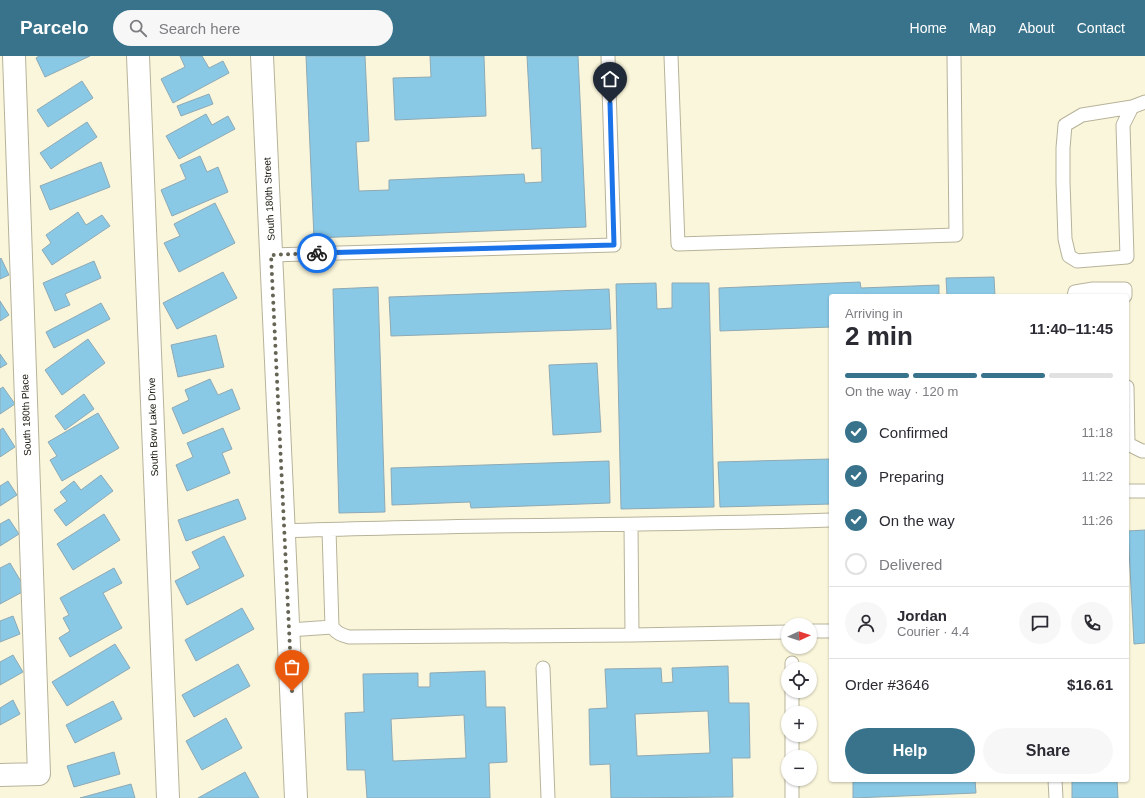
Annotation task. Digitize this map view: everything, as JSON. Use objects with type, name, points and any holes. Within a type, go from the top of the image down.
[{"type":"street","name":"South 180th Place","points":[[0,775],[38,774],[14,56]]},
{"type":"street","name":"South Bow Lake Drive","points":[[138,56],[168,798]]},
{"type":"street","name":"South 180th Street","points":[[262,56],[296,798]]},
{"type":"lane","points":[[271,255],[614,245],[608,56]]},
{"type":"lane","points":[[671,56],[678,244],[956,235],[954,56]]},
{"type":"lane","points":[[1132,107],[1123,125],[1127,257],[1077,261],[1069,256],[1065,239],[1063,148],[1065,125],[1082,115],[1132,107],[1145,102]]},
{"type":"lane","points":[[1074,294],[1075,292],[1093,289],[1125,292]]},
{"type":"lane","points":[[1129,444],[1145,451]]},
{"type":"lane","points":[[1129,491],[1145,490]]},
{"type":"lane","points":[[284,531],[829,520]]},
{"type":"lane","points":[[631,524],[632,635]]},
{"type":"lane","points":[[329,530],[332,627],[341,635],[349,637],[781,632]]},
{"type":"lane","points":[[289,630],[332,627]]},
{"type":"lane","points":[[817,631],[829,631]]},
{"type":"lane","points":[[543,668],[548,798]]},
{"type":"lane","points":[[1055,782],[1056,798]]},
{"type":"lane","points":[[792,786],[792,798]]},
{"type":"building","points":[[39,56],[90,56],[45,77],[36,58]]},
{"type":"building","points":[[180,56],[202,56],[209,68],[223,61],[229,73],[173,103],[161,79],[185,67]]},
{"type":"building","points":[[306,56],[365,56],[369,141],[356,142],[359,191],[389,190],[389,180],[524,174],[525,183],[542,182],[541,148],[532,149],[527,56],[578,56],[586,227],[314,238]]},
{"type":"building","points":[[430,56],[484,56],[486,116],[395,120],[393,78],[431,77]]},
{"type":"building","points":[[82,81],[93,98],[48,127],[37,110]]},
{"type":"building","points":[[209,94],[213,104],[181,116],[177,106]]},
{"type":"building","points":[[206,114],[212,125],[228,116],[235,129],[179,159],[166,136]]},
{"type":"building","points":[[87,122],[97,137],[51,169],[40,153]]},
{"type":"building","points":[[200,156],[207,172],[218,167],[228,192],[172,216],[161,190],[186,179],[180,165]]},
{"type":"building","points":[[101,162],[110,187],[50,210],[40,186]]},
{"type":"building","points":[[215,203],[235,243],[179,272],[164,243],[180,236],[174,224]]},
{"type":"building","points":[[78,212],[86,225],[102,215],[110,226],[52,265],[42,250],[51,243],[46,235]]},
{"type":"building","points":[[1,258],[9,275],[0,279],[0,259]]},
{"type":"building","points":[[94,261],[101,278],[65,294],[70,305],[55,311],[43,283]]},
{"type":"building","points":[[223,272],[237,298],[177,329],[163,303]]},
{"type":"building","points":[[994,277],[995,294],[947,294],[946,278]]},
{"type":"building","points":[[860,282],[861,288],[939,285],[939,294],[829,294],[829,327],[720,331],[719,288]]},
{"type":"building","points":[[656,283],[657,309],[672,308],[672,283],[709,283],[714,507],[621,509],[616,284]]},
{"type":"building","points":[[378,287],[385,512],[339,513],[333,289]]},
{"type":"building","points":[[609,289],[611,329],[391,336],[389,297]]},
{"type":"building","points":[[0,301],[9,315],[0,321]]},
{"type":"building","points":[[101,303],[110,319],[54,348],[46,332]]},
{"type":"building","points":[[216,335],[224,367],[178,377],[171,345]]},
{"type":"building","points":[[88,339],[105,363],[62,395],[45,370]]},
{"type":"building","points":[[0,354],[7,364],[0,368]]},
{"type":"building","points":[[597,363],[601,432],[553,435],[549,365]]},
{"type":"building","points":[[210,379],[218,395],[232,389],[240,409],[183,434],[172,408],[189,400],[185,390]]},
{"type":"building","points":[[3,387],[15,404],[0,414],[0,389]]},
{"type":"building","points":[[84,394],[94,409],[65,430],[55,416]]},
{"type":"building","points":[[98,413],[119,448],[62,481],[50,460],[57,456],[48,442]]},
{"type":"building","points":[[3,428],[15,447],[0,457],[0,430]]},
{"type":"building","points":[[223,428],[232,449],[222,453],[230,473],[187,491],[176,465],[193,457],[187,443]]},
{"type":"building","points":[[829,459],[829,504],[720,507],[718,462]]},
{"type":"building","points":[[609,461],[610,503],[471,508],[470,502],[392,505],[391,468]]},
{"type":"building","points":[[101,475],[113,491],[66,526],[54,510],[67,501],[60,492],[74,481],[81,490]]},
{"type":"building","points":[[8,481],[17,495],[0,506],[0,486]]},
{"type":"building","points":[[238,499],[246,519],[186,541],[178,520]]},
{"type":"building","points":[[104,514],[120,540],[73,570],[57,544]]},
{"type":"building","points":[[9,519],[19,534],[0,546],[0,524]]},
{"type":"building","points":[[1145,530],[1145,643],[1134,644],[1129,531]]},
{"type":"building","points":[[224,536],[244,576],[187,605],[175,581],[200,568],[192,552]]},
{"type":"building","points":[[10,563],[26,590],[0,604],[0,568]]},
{"type":"building","points":[[114,568],[122,583],[103,593],[122,628],[70,657],[59,638],[70,631],[63,618],[69,615],[60,598]]},
{"type":"building","points":[[242,608],[254,629],[196,661],[185,640]]},
{"type":"building","points":[[13,616],[20,634],[0,642],[0,621]]},
{"type":"building","points":[[115,644],[130,668],[67,706],[52,682]]},
{"type":"building","points":[[13,655],[23,672],[0,685],[0,662]]},
{"type":"building","points":[[238,664],[250,686],[194,717],[182,695]]},
{"type":"building","points":[[728,666],[729,703],[749,703],[750,758],[732,758],[733,797],[611,798],[610,764],[590,765],[589,709],[607,708],[605,669],[661,668],[662,683],[673,682],[672,668]],"holes":[[[708,711],[710,753],[637,756],[635,714]]]},
{"type":"building","points":[[485,671],[486,707],[505,707],[507,762],[489,763],[490,798],[367,798],[365,770],[347,770],[345,713],[364,712],[363,674],[418,673],[418,687],[430,687],[430,673]],"holes":[[[464,715],[466,758],[393,761],[391,719]]]},
{"type":"building","points":[[13,700],[20,714],[0,725],[0,708]]},
{"type":"building","points":[[113,701],[122,719],[75,743],[66,725]]},
{"type":"building","points":[[226,718],[242,748],[202,770],[186,741]]},
{"type":"building","points":[[114,752],[120,774],[74,787],[67,766]]},
{"type":"building","points":[[245,772],[259,798],[198,798]]},
{"type":"building","points":[[853,782],[975,782],[976,793],[853,798]]},
{"type":"building","points":[[1072,782],[1117,782],[1118,798],[1072,798]]},
{"type":"building","points":[[131,784],[135,798],[80,798]]},
{"type":"way so far","points":[[292,691],[271,255],[317,253]]},
{"type":"route","points":[[317,253],[614,245],[610,103]]}]
